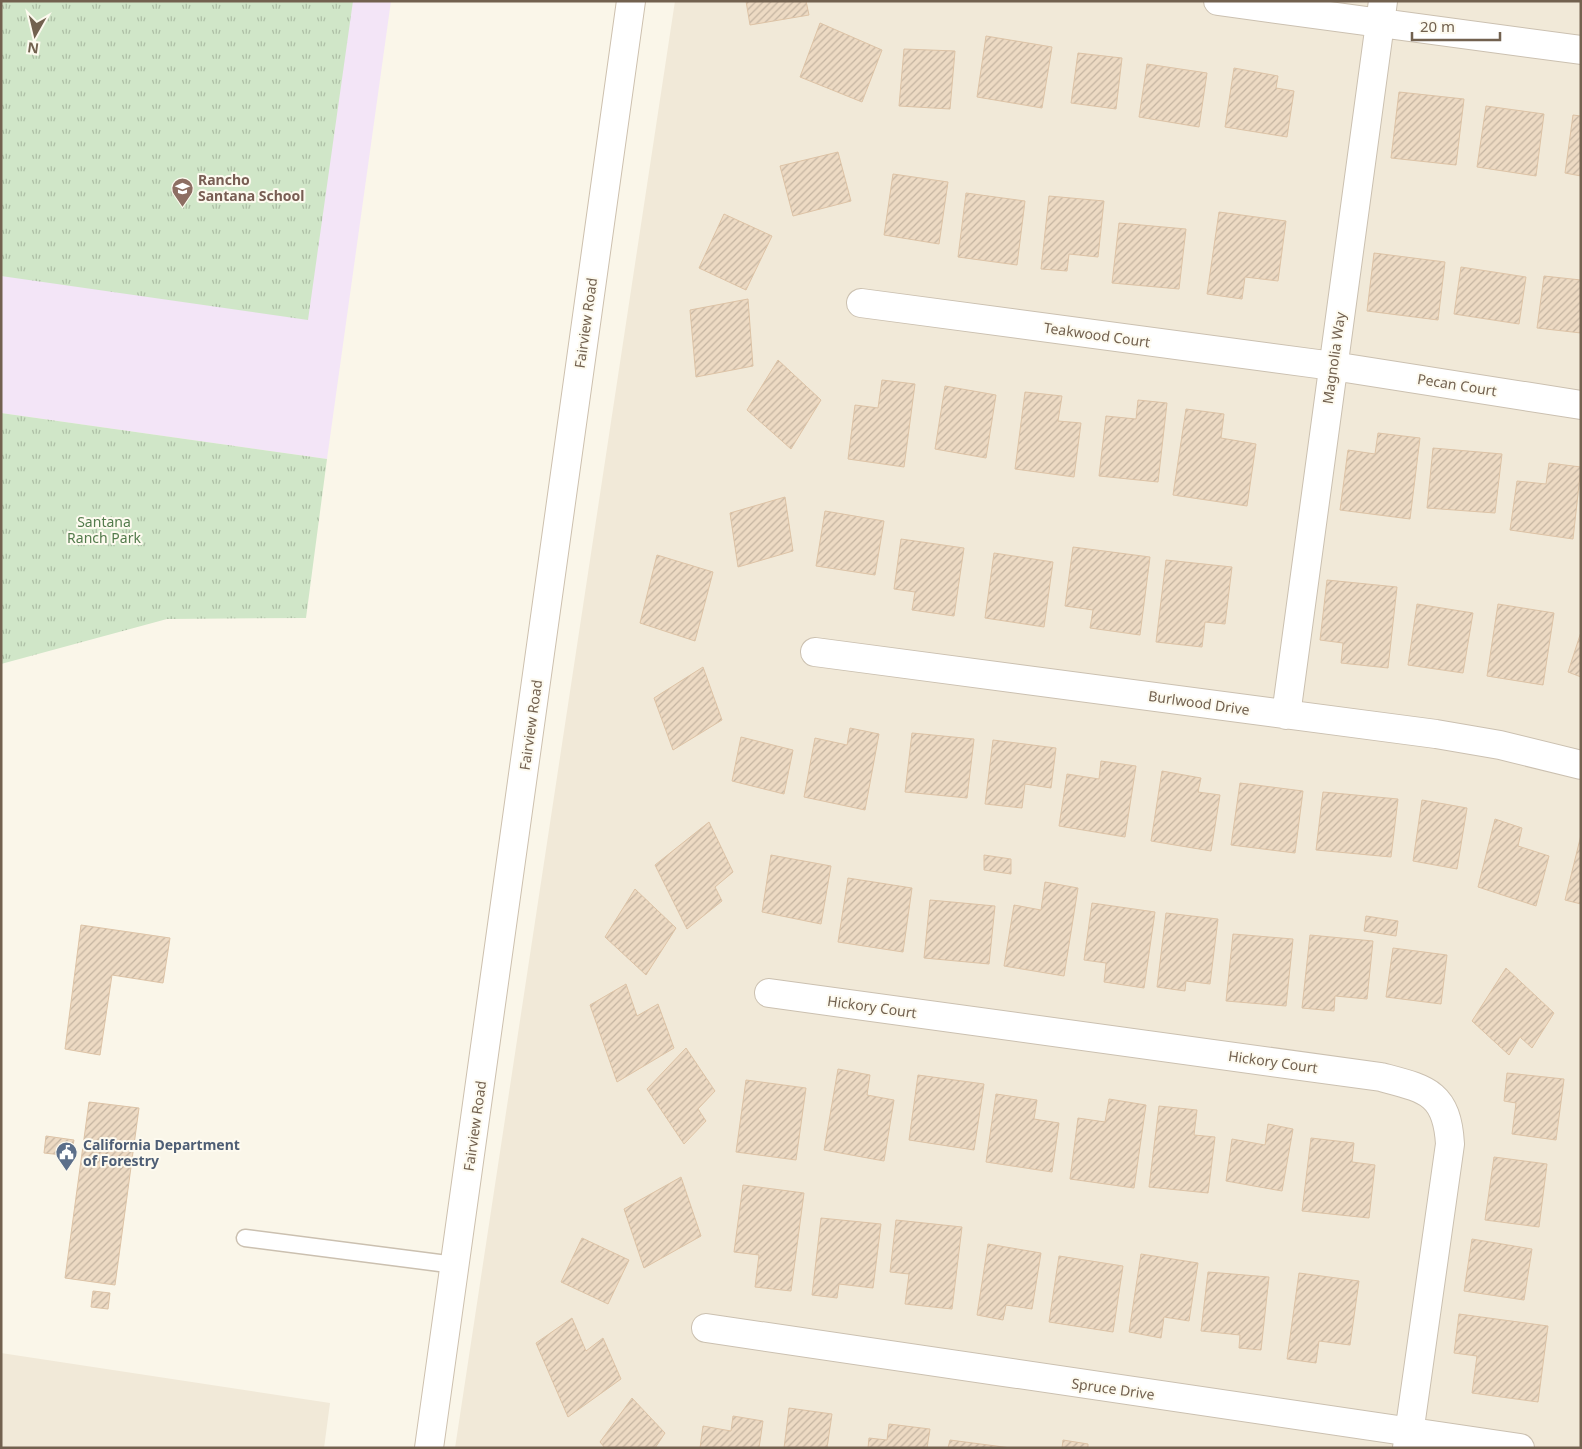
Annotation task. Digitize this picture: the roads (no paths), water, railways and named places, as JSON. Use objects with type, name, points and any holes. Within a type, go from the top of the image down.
[{"type":"street","name":"Fairview Road","points":[[429,1448],[630,1]]},
{"type":"street","points":[[1218,1],[1381,12],[1581,50]]},
{"type":"street","name":"Magnolia Way","points":[[1286,714],[1381,12]]},
{"type":"street","name":"Teakwood Court","points":[[861,304],[1333,366]]},
{"type":"street","name":"Pecan Court","points":[[1333,366],[1581,404]]},
{"type":"street","name":"Burlwood Drive","points":[[815,652],[1445,736],[1500,745],[1581,765]]},
{"type":"street","name":"Hickory Court","points":[[769,993],[1382,1077],[1423,1088],[1441,1106],[1449,1128],[1450,1144],[1408,1440]]},
{"type":"street","name":"Spruce Drive","points":[[706,1328],[1408,1440],[1520,1448]]},
{"type":"lane","points":[[245,1238],[455,1265]]},
{"type":"place","name":"Rancho Santana School","points":[[182,207]]},
{"type":"place","name":"California Department of Forestry","points":[[67,1172]]},
{"type":"park label","name":"Santana Ranch Park","points":[[104,530]]}]
